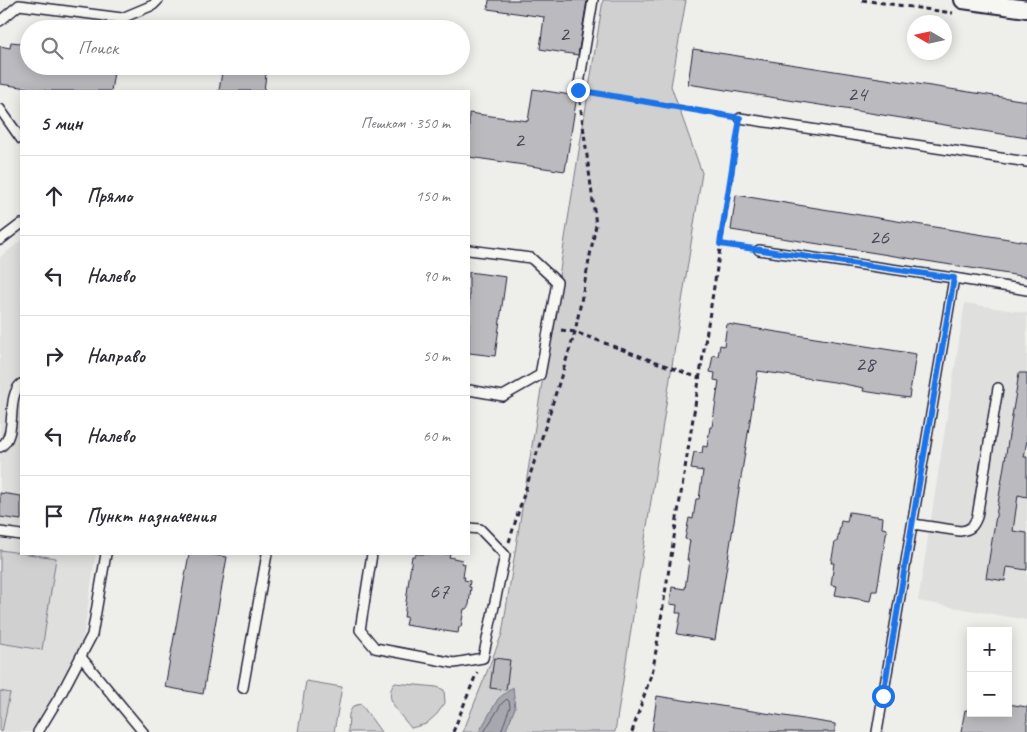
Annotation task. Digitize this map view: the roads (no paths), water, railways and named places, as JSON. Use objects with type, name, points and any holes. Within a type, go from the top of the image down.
[{"type":"street","points":[[961,7],[1027,9]]},
{"type":"lane","points":[[0,21],[19,5],[122,18],[153,5],[158,0]]},
{"type":"lane","points":[[578,90],[593,0]]},
{"type":"lane","points":[[0,109],[20,138]]},
{"type":"lane","points":[[740,118],[1027,162]]},
{"type":"lane","points":[[0,240],[20,225]]},
{"type":"lane","points":[[470,250],[531,258],[557,282],[540,375],[504,396],[470,390]]},
{"type":"lane","points":[[759,250],[1027,290]]},
{"type":"lane","points":[[877,732],[954,278]]},
{"type":"lane","points":[[0,447],[8,439],[15,391],[20,385]]},
{"type":"lane","points":[[913,524],[960,531],[968,530],[973,526],[998,388]]},
{"type":"lane","points":[[372,555],[360,630],[375,648],[454,663],[483,658],[505,555],[480,529],[470,528]]},
{"type":"lane","points":[[0,532],[20,535]]},
{"type":"lane","points":[[38,732],[92,635],[106,555]]},
{"type":"lane","points":[[243,688],[268,555]]},
{"type":"lane","points":[[80,657],[143,732]]},
{"type":"water","points":[[513,687],[515,708],[505,732],[479,732],[498,699]]}]
